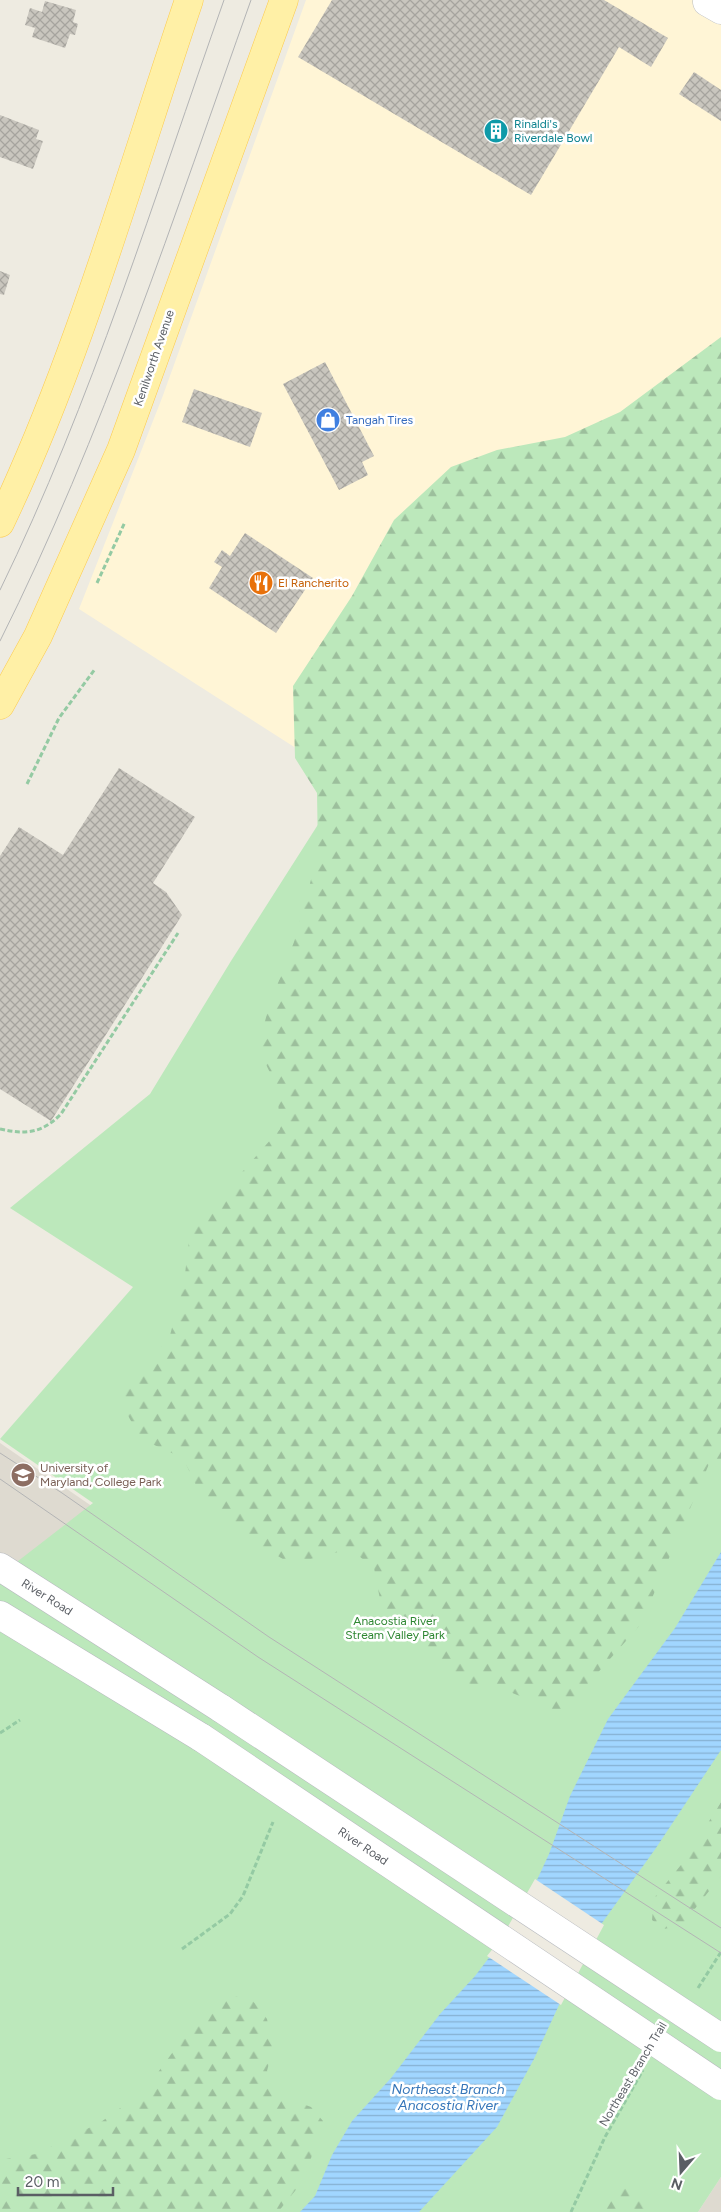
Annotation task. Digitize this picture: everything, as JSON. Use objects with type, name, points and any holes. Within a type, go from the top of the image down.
[{"type":"main road","points":[[0,523],[22,478],[63,370],[189,0]]},
{"type":"main road","name":"Kenilworth Avenue","points":[[0,706],[38,636],[121,450],[284,0]]},
{"type":"street","name":"River Road","points":[[0,1567],[222,1709],[721,2038]]},
{"type":"street","name":"River Road","points":[[0,1614],[202,1738],[721,2086]]},
{"type":"path","points":[[26,784],[59,718],[95,668]]},
{"type":"path","points":[[0,1128],[25,1133],[39,1130],[49,1125],[61,1114],[178,933]]},
{"type":"path","points":[[0,1733],[20,1720]]},
{"type":"path","points":[[182,1949],[230,1914],[243,1896],[272,1822]]},
{"type":"path","points":[[696,1989],[721,1952]]},
{"type":"path","name":"Northeast Branch Trail","points":[[571,2212],[605,2137],[644,2069]]},
{"type":"shaded area","points":[[306,0],[721,0],[721,476],[480,866],[79,609],[162,398]]},
{"type":"shaded area","name":"University of Maryland, College Park","points":[[0,1443],[93,1507],[15,1568],[0,1556]]},
{"type":"shaded area","points":[[721,2177],[721,2212],[698,2212]]},
{"type":"green space","points":[[721,337],[721,1459],[709,1464],[641,1624],[562,1713],[500,1688],[457,1682],[383,1615],[374,1568],[350,1549],[291,1564],[237,1531],[203,1500],[183,1458],[141,1439],[116,1394],[169,1339],[184,1283],[190,1231],[280,1129],[277,1087],[258,1048],[269,1006],[294,942],[318,854],[317,793],[295,758],[293,686],[352,596],[394,520],[451,467],[497,450],[565,437],[620,412]]},
{"type":"green space","name":"Anacostia River Stream Valley Park","points":[[721,341],[721,2177],[698,2212],[0,2212],[0,1575],[93,1503],[0,1439],[133,1287],[10,1208],[150,1094],[231,961],[530,492]]},
{"type":"green space","points":[[721,1802],[721,1876],[682,1925],[664,1929],[652,1920],[654,1898],[685,1860]]},
{"type":"green space","points":[[219,1995],[235,1996],[253,2001],[267,2019],[273,2047],[267,2071],[279,2095],[311,2107],[323,2121],[317,2144],[299,2186],[278,2212],[0,2212],[0,2160],[36,2154],[101,2122],[145,2090],[189,2030]]},
{"type":"green space","points":[[619,2186],[634,2190],[653,2212],[596,2212],[607,2192]]},
{"type":"water","name":"Northeast Branch Anacostia River","points":[[721,1552],[721,1750],[656,1848],[602,1923],[559,2005],[534,2059],[497,2127],[419,2212],[300,2212],[315,2196],[332,2155],[352,2121],[391,2078],[440,2014],[475,1976],[504,1938],[530,1895],[549,1854],[570,1796],[608,1719],[675,1628]]},
{"type":"pier","points":[[535,1879],[604,1925],[561,2005],[487,1956],[502,1937]]},
{"type":"building","name":"Rinaldi's Riverdale Bowl","points":[[332,0],[604,0],[668,38],[651,67],[619,47],[531,195],[298,57]]},
{"type":"building","points":[[45,1],[76,10],[73,22],[78,24],[75,35],[70,34],[65,48],[32,37],[35,28],[25,25],[30,8],[42,12]]},
{"type":"building","points":[[694,72],[721,90],[721,121],[679,94]]},
{"type":"building","points":[[0,115],[39,130],[36,139],[43,141],[33,169],[0,157]]},
{"type":"building","points":[[0,271],[10,275],[4,295],[0,294]]},
{"type":"building","name":"Tangah Tires","points":[[325,362],[374,456],[362,462],[368,475],[339,490],[283,384]]},
{"type":"building","points":[[194,389],[262,413],[250,447],[182,422]]},
{"type":"building","name":"El Rancherito","points":[[245,533],[313,578],[276,633],[209,588],[222,567],[214,562],[222,550],[230,556]]},
{"type":"building","points":[[119,768],[195,817],[153,883],[166,892],[182,915],[51,1121],[0,1089],[0,856],[19,827],[63,855]]},
{"type":"tram line","points":[[0,590],[33,519],[93,372],[147,224],[224,0]]},
{"type":"tram line","points":[[0,641],[72,484],[104,405],[165,243],[251,0]]},
{"type":"tram line","points":[[0,1453],[62,1493],[269,1637],[721,1928]]},
{"type":"tram line","points":[[0,1479],[258,1657],[721,1953]]},
{"type":"place","name":"Rinaldi's Riverdale Bowl","points":[[496,131]]},
{"type":"place","name":"Tangah Tires","points":[[328,420]]},
{"type":"place","name":"El Rancherito","points":[[261,583]]},
{"type":"place","name":"University of Maryland, College Park","points":[[23,1475]]}]
